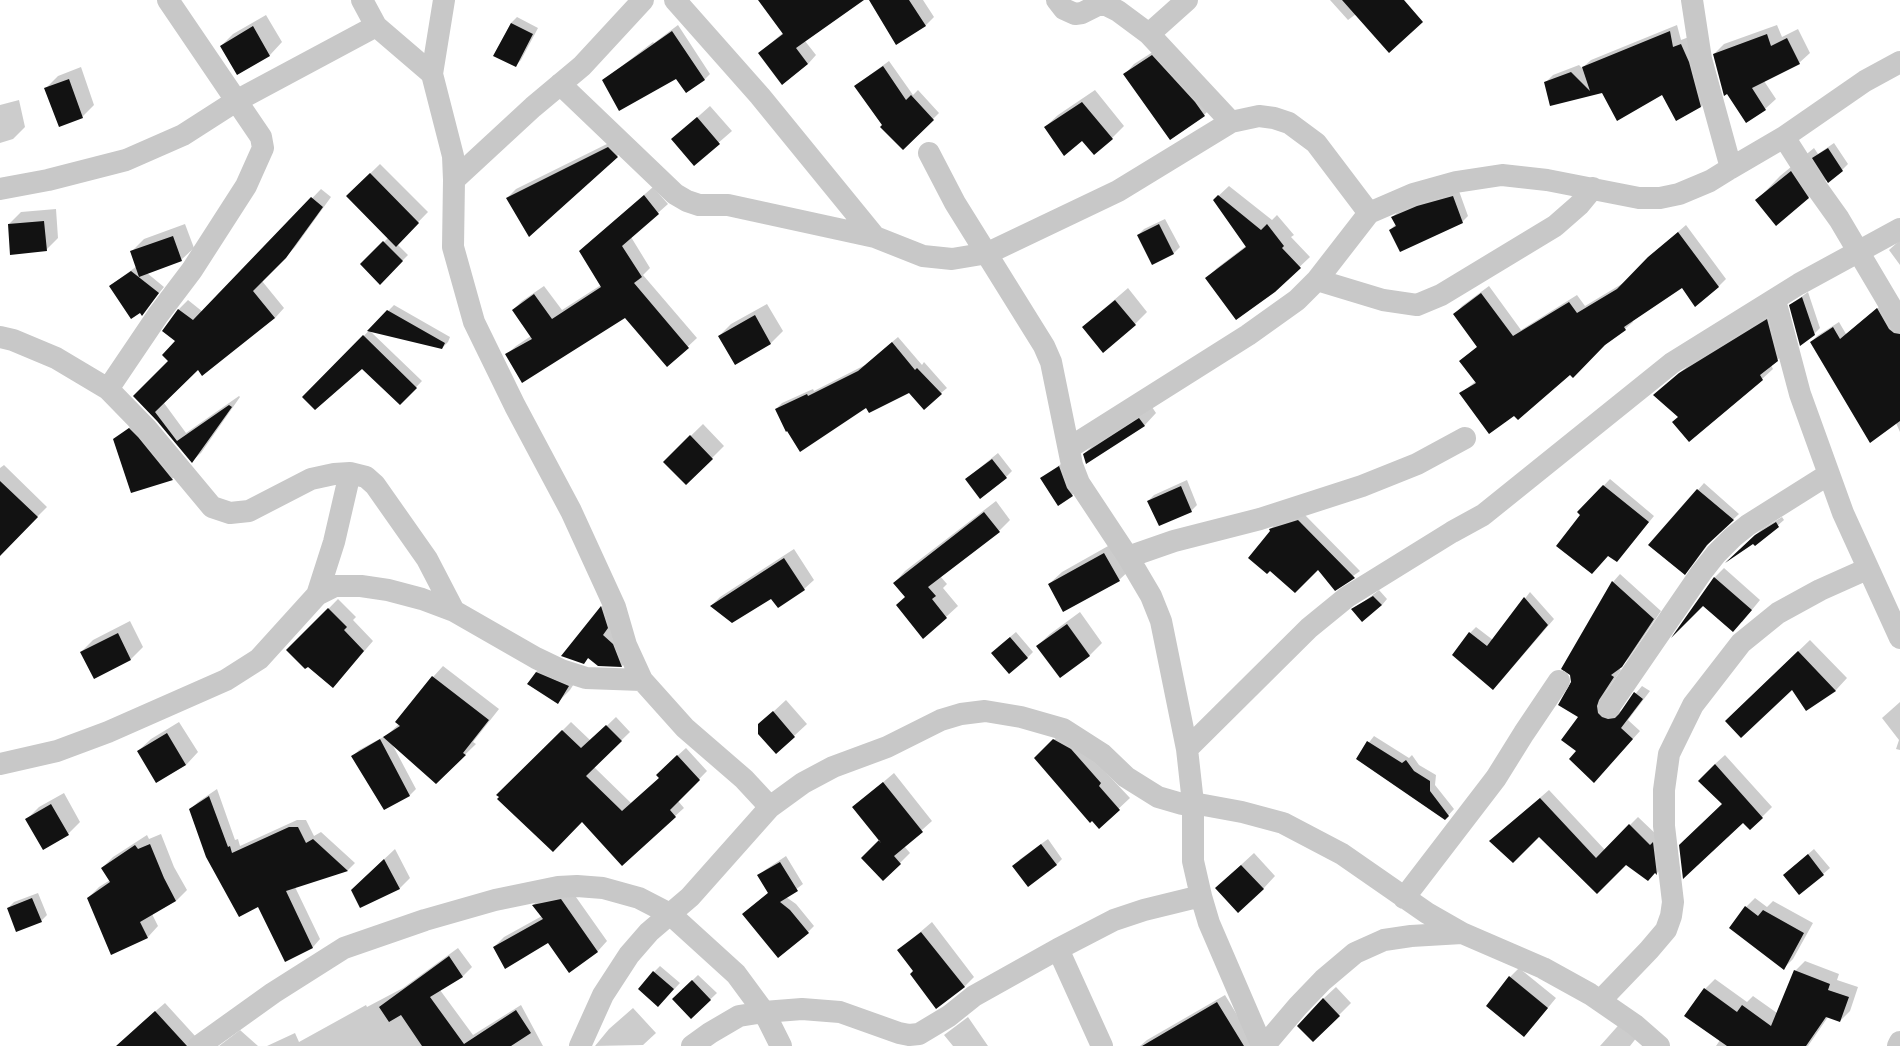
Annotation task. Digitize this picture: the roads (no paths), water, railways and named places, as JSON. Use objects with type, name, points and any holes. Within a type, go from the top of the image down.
[{"type":"street","points":[[108,388],[158,315],[192,270],[246,186],[263,148],[261,137],[168,0]]},
{"type":"street","points":[[362,0],[376,26],[432,74]]},
{"type":"street","points":[[444,0],[432,74],[453,156],[453,247],[474,322],[515,406],[571,511],[615,607],[626,645],[642,680],[685,728],[744,779],[770,808]]},
{"type":"street","points":[[454,180],[533,107],[582,66],[643,0]]},
{"type":"street","points":[[675,0],[760,96],[875,237]]},
{"type":"street","points":[[1057,0],[1059,5],[1075,14],[1082,13],[1098,5],[1106,5],[1118,11],[1149,34],[1231,122]]},
{"type":"street","points":[[1149,34],[1187,0]]},
{"type":"street","points":[[1692,0],[1701,59],[1730,168]]},
{"type":"street","points":[[0,189],[48,180],[126,160],[183,135],[236,101],[376,26]]},
{"type":"street","points":[[1069,448],[1248,335],[1297,300],[1317,280],[1369,214],[1413,194],[1456,182],[1502,175],[1593,188],[1639,198],[1660,198],[1679,194],[1710,181],[1784,137],[1865,81],[1900,62]]},
{"type":"street","points":[[560,84],[675,194],[687,201],[699,205],[728,206],[875,237],[923,256],[952,259],[988,253],[1118,191],[1231,122],[1259,116],[1274,118],[1289,123],[1316,143],[1369,214]]},
{"type":"street","points":[[1784,137],[1814,184],[1839,219],[1900,322]]},
{"type":"street","points":[[930,153],[956,203],[1044,346],[1051,362],[1072,464],[1079,483],[1128,556],[1151,596],[1161,621],[1187,749],[1193,804],[1193,861],[1201,896],[1209,923],[1263,1046],[1323,980],[1355,953],[1384,940],[1411,936],[1462,934]]},
{"type":"street","points":[[1317,280],[1383,300],[1417,305],[1441,295],[1555,226],[1579,205],[1593,188]]},
{"type":"street","points":[[1187,749],[1309,628],[1347,597],[1452,532],[1483,515],[1672,363],[1799,284],[1900,229]]},
{"type":"street","points":[[1775,300],[1800,394],[1842,513],[1867,570],[1900,638]]},
{"type":"street","points":[[0,337],[13,340],[56,358],[108,388],[147,429],[212,507],[230,513],[249,511],[312,479],[334,474],[350,473],[366,477],[375,485],[426,559],[454,611]]},
{"type":"street","points":[[1128,556],[1174,541],[1260,518],[1362,486],[1417,464],[1464,438]]},
{"type":"street","points":[[317,595],[334,542],[350,473]]},
{"type":"street","points":[[1609,708],[1701,572],[1733,537],[1748,525],[1829,474]]},
{"type":"street","points":[[1600,1001],[1666,930],[1671,916],[1673,902],[1664,826],[1664,790],[1669,754],[1693,705],[1742,643],[1778,613],[1820,590],[1867,570]]},
{"type":"street","points":[[0,764],[57,750],[108,732],[226,680],[260,659],[317,595],[335,586],[361,586],[388,590],[422,599],[454,611],[536,658],[561,670],[586,678],[642,680]]},
{"type":"street","points":[[1404,898],[1496,778],[1559,681]]},
{"type":"street","points":[[580,1046],[603,995],[629,955],[649,932],[690,897],[770,808],[804,783],[833,767],[887,747],[941,720],[961,714],[985,711],[1021,717],[1063,729],[1102,754],[1126,777],[1158,797],[1182,804],[1193,804],[1242,812],[1282,823],[1342,854],[1404,898],[1462,934],[1543,968],[1600,1001],[1636,1025],[1659,1046]]},
{"type":"street","points":[[199,1046],[273,993],[344,948],[425,920],[495,900],[558,887],[603,888],[639,898],[670,914],[736,974],[764,1012],[781,1046]]},
{"type":"street","points":[[692,1046],[710,1033],[739,1016],[764,1012],[802,1009],[840,1012],[899,1033],[909,1035],[919,1034],[949,1016],[974,996],[1058,949],[1114,920],[1144,910],[1201,896]]},
{"type":"street","points":[[1058,949],[1102,1046]]},
{"type":"street","points":[[1898,1046],[1900,1042]]}]
